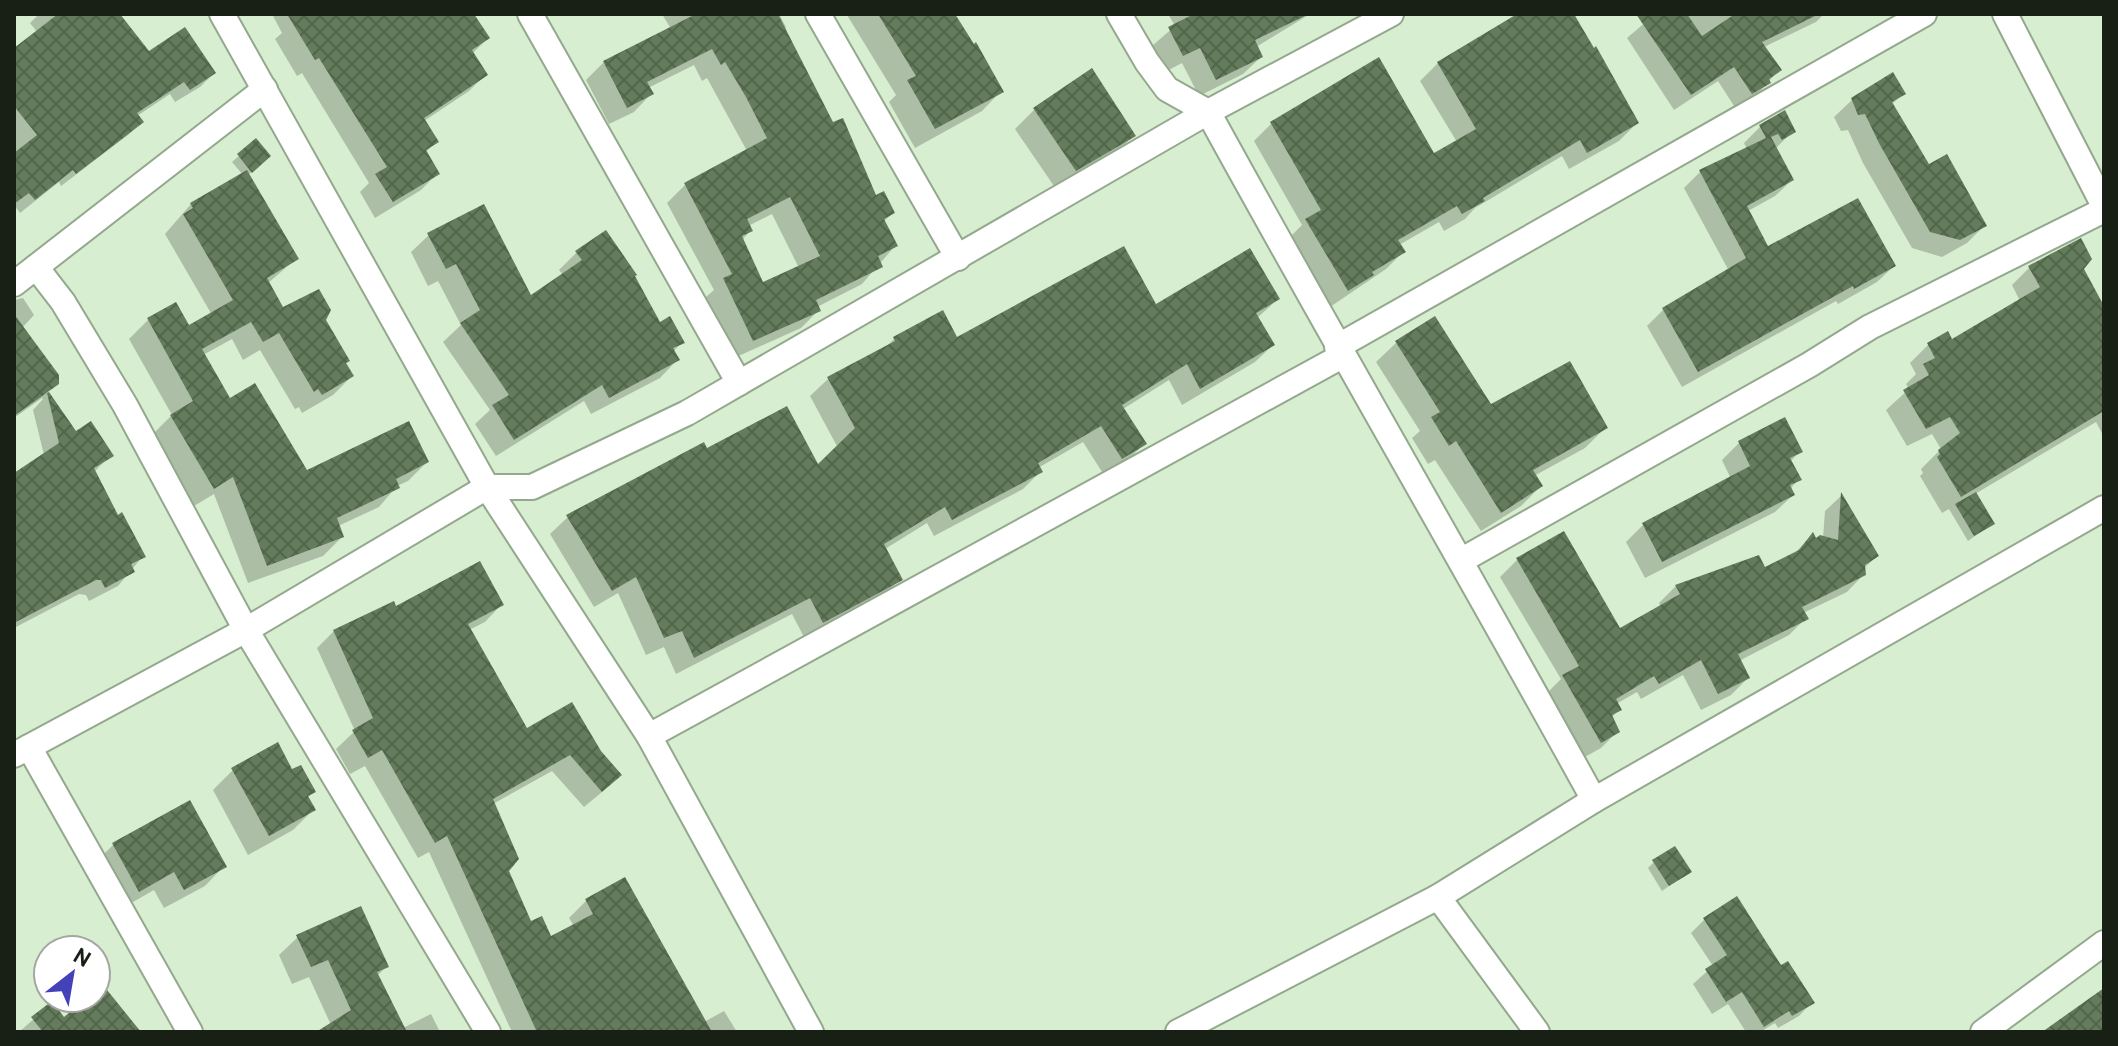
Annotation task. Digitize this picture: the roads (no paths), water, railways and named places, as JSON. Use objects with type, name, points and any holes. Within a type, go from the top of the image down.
[{"type":"street","points":[[222,14],[487,487],[649,736],[811,1032]]},
{"type":"street","points":[[530,14],[739,383]]},
{"type":"street","points":[[818,14],[958,258]]},
{"type":"street","points":[[1119,14],[1167,89],[1208,112],[1594,800]]},
{"type":"street","points":[[190,1032],[21,751],[246,630],[487,487],[532,487],[687,413],[1208,112],[1391,14]]},
{"type":"street","points":[[649,736],[1340,352],[1924,14]]},
{"type":"street","points":[[1462,560],[1809,365],[1870,327],[2104,208],[2005,14]]},
{"type":"street","points":[[14,284],[265,89]]},
{"type":"street","points":[[36,267],[63,302],[125,405],[246,630],[488,1032]]},
{"type":"street","points":[[1178,1032],[1438,897],[1594,800],[2104,508]]},
{"type":"street","points":[[1438,897],[1537,1032]]},
{"type":"street","points":[[1983,1032],[2104,943]]}]
